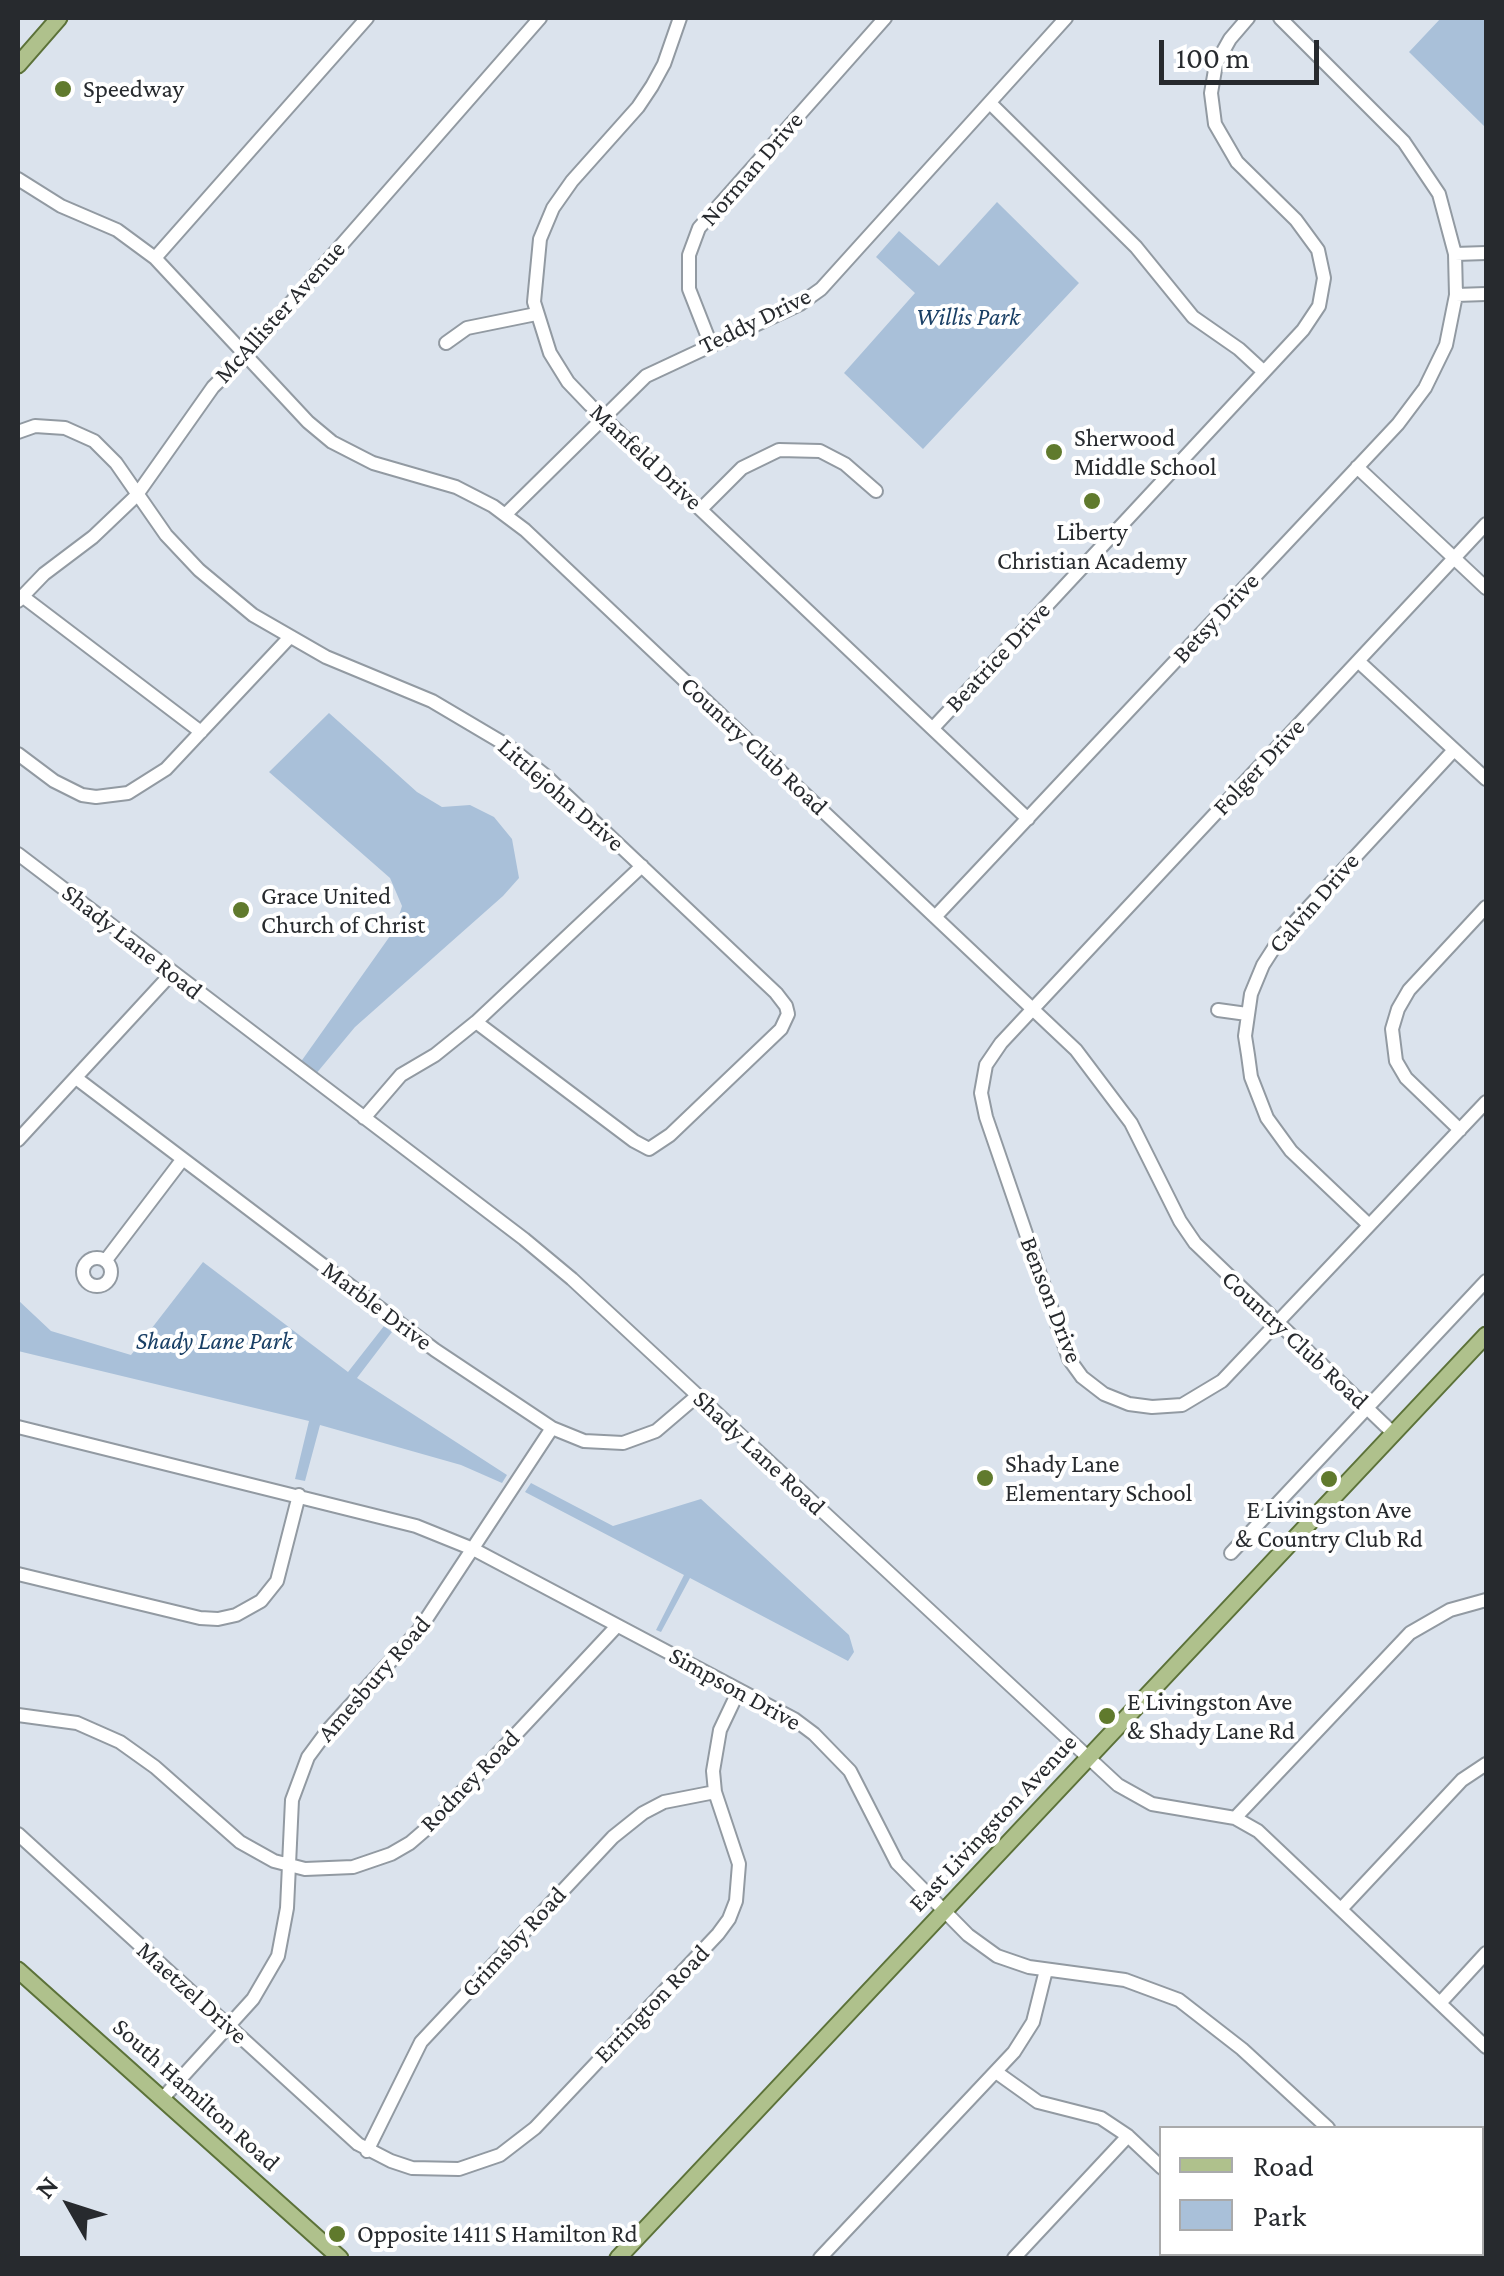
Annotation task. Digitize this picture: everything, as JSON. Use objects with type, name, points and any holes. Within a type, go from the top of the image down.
[{"type":"main road","points":[[18,65],[60,18]]},
{"type":"main road","name":"East Livingston Avenue","points":[[618,2258],[1486,1335]]},
{"type":"main road","name":"South Hamilton Road","points":[[18,1970],[340,2258]]},
{"type":"street","points":[[155,258],[366,18]]},
{"type":"street","name":"McAllister Avenue","points":[[20,599],[136,496],[191,415],[540,18]]},
{"type":"street","name":"Manfeld Drive","points":[[680,18],[664,64],[638,107],[572,181],[553,208],[540,239],[534,277],[536,314],[558,369],[602,416],[1028,818]]},
{"type":"street","name":"Norman Drive","points":[[710,345],[689,289],[689,256],[699,228],[885,18]]},
{"type":"street","name":"Teddy Drive","points":[[506,514],[646,376],[800,304],[821,289],[1066,18]]},
{"type":"street","name":"Beatrice Drive","points":[[932,728],[1264,372],[1319,306],[1324,278],[1318,250],[1308,233],[1237,162],[1214,124],[1210,93],[1216,64],[1248,18]]},
{"type":"street","name":"Betsy Drive","points":[[935,918],[1412,408],[1446,345],[1456,294],[1456,254],[1439,194],[1414,154],[1280,18]]},
{"type":"street","points":[[990,103],[1136,247],[1193,317],[1264,372]]},
{"type":"street","name":"Country Club Road","points":[[18,178],[61,206],[116,230],[155,258],[308,422],[345,450],[387,468],[456,487],[506,514],[1076,1050],[1108,1088],[1138,1136],[1195,1243],[1393,1433]]},
{"type":"street","points":[[1456,254],[1486,253]]},
{"type":"street","points":[[1456,294],[1486,294]]},
{"type":"street","points":[[446,343],[467,328],[536,314]]},
{"type":"street","name":"Littlejohn Drive","points":[[18,432],[35,426],[65,428],[86,436],[109,454],[166,535],[199,570],[253,615],[288,638],[432,701],[508,746],[546,776],[642,866],[782,1000],[788,1014],[781,1029],[670,1136],[649,1149],[634,1142],[476,1022]]},
{"type":"street","points":[[702,509],[742,468],[779,450],[820,452],[845,464],[876,492]]},
{"type":"street","points":[[1357,467],[1486,588]]},
{"type":"street","name":"Folger Drive","points":[[1032,1010],[1486,524]]},
{"type":"street","points":[[20,599],[201,732]]},
{"type":"street","points":[[18,754],[70,790],[96,797],[128,793],[154,779],[288,638]]},
{"type":"street","points":[[1358,661],[1486,779]]},
{"type":"street","name":"Calvin Drive","points":[[1368,1224],[1291,1151],[1267,1118],[1251,1076],[1247,1014],[1257,979],[1280,936],[1454,750]]},
{"type":"street","name":"Shady Lane Road","points":[[18,854],[524,1239],[1118,1785],[1152,1804],[1235,1818],[1280,1848],[1486,2047]]},
{"type":"street","points":[[364,1118],[400,1075],[436,1055],[476,1022],[642,866]]},
{"type":"street","points":[[1460,1130],[1406,1078],[1396,1061],[1392,1030],[1398,1008],[1409,990],[1486,907]]},
{"type":"street","points":[[18,1140],[172,973]]},
{"type":"street","name":"Benson Drive","points":[[1032,1010],[992,1053],[986,1065],[981,1093],[986,1117],[1065,1351],[1082,1377],[1104,1394],[1128,1404],[1182,1404],[1222,1382],[1486,1102]]},
{"type":"street","points":[[1218,1010],[1247,1014]]},
{"type":"street","name":"Marble Drive","points":[[76,1078],[435,1350],[552,1428],[584,1441],[623,1443],[656,1431],[697,1396]]},
{"type":"street","points":[[106,1260],[182,1160]]},
{"type":"street","points":[[1231,1553],[1486,1280]]},
{"type":"street","name":"Simpson Drive","points":[[18,1427],[416,1526],[473,1549],[794,1719],[834,1752],[864,1793],[897,1863],[944,1912],[997,1956],[1046,1970],[1125,1980],[1179,2000],[1242,2048],[1326,2126]]},
{"type":"street","name":"Amesbury Road","points":[[163,2098],[253,1999],[278,1956],[287,1908],[292,1800],[308,1757],[419,1630],[552,1428]]},
{"type":"street","points":[[18,1574],[200,1618],[236,1615],[261,1601],[277,1581],[299,1495]]},
{"type":"street","points":[[1235,1818],[1410,1632],[1450,1610],[1486,1600]]},
{"type":"street","name":"Rodney Road","points":[[288,1866],[305,1870],[353,1866],[374,1862],[410,1843],[618,1626]]},
{"type":"street","name":"Errington Road","points":[[367,2151],[412,2168],[459,2170],[500,2155],[534,2128],[718,1934],[736,1901],[739,1864],[715,1792],[715,1749],[739,1690]]},
{"type":"street","points":[[18,1715],[78,1723],[120,1742],[240,1842],[288,1866]]},
{"type":"street","points":[[1342,1908],[1462,1780],[1486,1764]]},
{"type":"street","name":"Grimsby Road","points":[[367,2151],[421,2042],[613,1837],[642,1813],[664,1802],[715,1792]]},
{"type":"street","name":"Maetzel Drive","points":[[18,1834],[367,2151]]},
{"type":"street","points":[[1441,2002],[1486,1953]]},
{"type":"street","points":[[820,2258],[1025,2037],[1034,2022],[1046,1970]]},
{"type":"street","points":[[996,2072],[1038,2102],[1101,2118],[1128,2136],[1159,2165]]},
{"type":"street","points":[[1014,2258],[1128,2136]]},
{"type":"green space","points":[[1441,18],[1486,18],[1486,128],[1409,52]]},
{"type":"green space","name":"Willis Park","points":[[997,202],[1079,283],[923,449],[844,373],[915,293],[876,257],[899,231],[939,266]]},
{"type":"green space","points":[[329,713],[417,792],[442,807],[470,805],[494,817],[512,839],[519,878],[355,1027],[315,1075],[300,1063],[395,929],[402,906],[390,878],[269,772]]},
{"type":"green space","name":"Shady Lane Park","points":[[203,1262],[348,1372],[384,1326],[392,1332],[357,1378],[507,1475],[502,1483],[461,1465],[320,1425],[305,1481],[295,1479],[309,1421],[18,1351],[18,1300],[51,1331],[131,1355]]},
{"type":"green space","points":[[531,1483],[613,1526],[701,1499],[849,1635],[854,1652],[848,1661],[690,1578],[661,1632],[656,1630],[684,1575],[525,1492]]},
{"type":"place","name":"Speedway","points":[[63,89]]},
{"type":"place","name":"Sherwood Middle School","points":[[1054,452]]},
{"type":"place","name":"Liberty Christian Academy","points":[[1092,501]]},
{"type":"place","name":"Grace United Church of Christ","points":[[241,910]]},
{"type":"place","name":"Shady Lane Elementary School","points":[[985,1478]]},
{"type":"place","name":"E Livingston Ave & Country Club Rd","points":[[1329,1479]]},
{"type":"place","name":"E Livingston Ave & Shady Lane Rd","points":[[1107,1716]]},
{"type":"place","name":"Opposite 1411 S Hamilton Rd","points":[[337,2234]]}]
